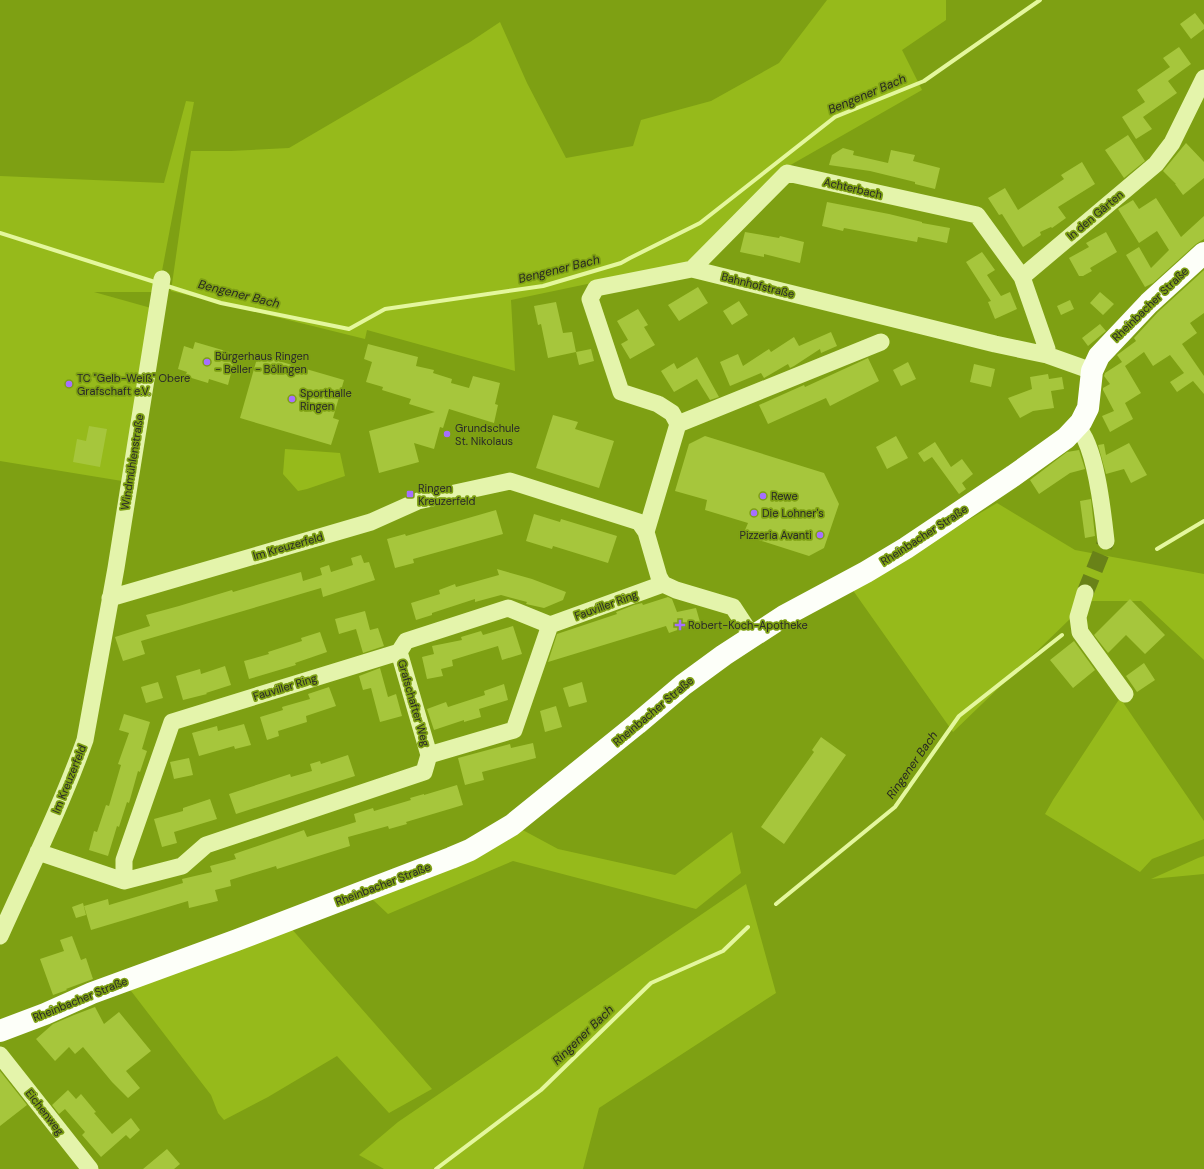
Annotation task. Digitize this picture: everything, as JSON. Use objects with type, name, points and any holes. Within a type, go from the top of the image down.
[{"type":"main road","name":"Rheinbacher Straße","points":[[0,1031],[92,993],[364,892],[470,850],[512,826],[637,724],[682,685],[752,636],[795,610],[866,572],[906,548],[1013,476],[1066,438],[1084,418],[1088,408],[1092,371],[1099,356],[1149,303],[1204,253]]},
{"type":"street","name":"In den Gärten","points":[[1022,277],[1156,164],[1172,143],[1204,78]]},
{"type":"street","name":"Achterbach","points":[[692,269],[787,173],[977,216],[1022,277]]},
{"type":"street","name":"Bahnhofstraße","points":[[678,424],[672,414],[658,404],[621,392],[590,300],[596,288],[692,269],[995,344],[1047,355],[1092,371]]},
{"type":"street","points":[[1022,277],[1047,349],[1047,355]]},
{"type":"street","name":"Windmühlenstraße","points":[[110,598],[162,279]]},
{"type":"street","points":[[752,636],[733,608],[676,590],[662,584],[659,577],[646,532],[678,424],[881,342]]},
{"type":"street","points":[[1077,427],[1082,432],[1087,443],[1099,488],[1106,541]]},
{"type":"street","name":"Im Kreuzerfeld","points":[[0,936],[78,761],[85,740],[110,598],[371,522],[418,501],[510,481],[639,522],[646,532]]},
{"type":"street","name":"Fauviller Ring","points":[[124,881],[124,860],[172,722],[399,652],[406,641],[508,608],[550,625],[662,584]]},
{"type":"street","points":[[1085,592],[1078,617],[1080,632],[1125,694]]},
{"type":"street","points":[[38,852],[124,881],[182,866],[206,845],[424,772],[428,755],[514,730],[550,625]]},
{"type":"street","name":"Grafschafter Weg","points":[[399,652],[428,755]]},
{"type":"street","name":"Eichenweg","points":[[0,1055],[90,1169]]},
{"type":"green space","points":[[827,0],[946,0],[946,20],[902,50],[922,90],[787,167],[692,262],[511,300],[515,371],[367,330],[365,339],[171,291],[191,151],[231,151],[289,148],[470,42],[500,22],[527,83],[566,158],[633,146],[641,120],[711,101],[779,63]]},
{"type":"green space","points":[[186,101],[194,102],[158,292],[94,292],[151,308],[122,481],[0,461],[0,176],[164,183]]},
{"type":"green space","points":[[285,449],[340,453],[345,476],[298,491],[283,474]]},
{"type":"green space","points":[[997,503],[1075,550],[1204,574],[1204,660],[1141,601],[1082,601],[1071,618],[953,732],[852,589]]},
{"type":"green space","points":[[1120,698],[1204,821],[1204,839],[1152,859],[1140,872],[1045,814]]},
{"type":"green space","points":[[519,828],[558,849],[675,875],[732,832],[741,873],[696,909],[513,861],[388,914],[370,897]]},
{"type":"green space","points":[[1204,856],[1204,874],[1151,879],[1198,858]]},
{"type":"green space","points":[[746,884],[776,993],[599,1108],[583,1169],[384,1169],[359,1155],[398,1122]]},
{"type":"green space","points":[[290,927],[432,1089],[389,1113],[337,1056],[268,1097],[224,1120],[218,1113],[211,1095],[128,987]]},
{"type":"building","points":[[1195,13],[1204,25],[1204,29],[1191,39],[1180,24]]},
{"type":"building","points":[[1179,47],[1191,64],[1168,81],[1177,93],[1143,117],[1152,129],[1136,139],[1122,117],[1145,102],[1137,90],[1170,67],[1163,58]]},
{"type":"building","points":[[1128,135],[1145,161],[1124,178],[1105,150]]},
{"type":"building","points":[[1186,143],[1204,162],[1204,178],[1183,195],[1176,184],[1163,171]]},
{"type":"building","points":[[843,148],[854,151],[853,155],[888,163],[891,150],[915,155],[913,161],[940,168],[935,189],[915,184],[915,182],[870,171],[829,165],[832,155]]},
{"type":"building","points":[[1082,162],[1095,184],[1058,207],[1066,218],[1052,228],[1051,227],[1040,232],[1041,235],[1023,247],[1002,214],[999,215],[988,198],[1005,188],[1018,210],[1064,179],[1061,175]]},
{"type":"building","points":[[1156,198],[1181,237],[1204,216],[1204,239],[1196,244],[1153,283],[1145,287],[1126,255],[1139,247],[1151,268],[1169,250],[1157,231],[1139,243],[1118,209],[1133,200],[1139,209]]},
{"type":"building","points":[[827,202],[950,228],[947,243],[918,237],[917,242],[844,228],[843,231],[822,226]]},
{"type":"building","points":[[745,232],[779,238],[780,236],[804,242],[800,263],[764,254],[764,257],[740,252]]},
{"type":"building","points":[[1106,232],[1117,252],[1090,268],[1092,271],[1083,276],[1079,276],[1069,258],[1089,247],[1086,243]]},
{"type":"building","points":[[982,252],[995,270],[987,275],[1001,296],[1010,292],[1017,309],[995,319],[988,302],[991,301],[966,262]]},
{"type":"building","points":[[1204,270],[1204,313],[1190,323],[1197,333],[1182,344],[1204,376],[1204,394],[1193,381],[1177,392],[1170,382],[1184,373],[1170,355],[1153,366],[1144,352],[1125,366],[1141,393],[1125,403],[1133,419],[1110,432],[1102,416],[1114,411],[1103,390],[1103,388],[1110,384],[1104,376],[1105,373],[1122,362],[1117,355],[1136,341],[1134,338],[1158,312]]},
{"type":"building","points":[[698,287],[708,303],[679,321],[668,305]]},
{"type":"building","points":[[1100,292],[1114,304],[1103,315],[1090,303]]},
{"type":"building","points":[[1070,300],[1074,309],[1061,315],[1057,306]]},
{"type":"building","points":[[739,301],[748,315],[732,325],[723,311]]},
{"type":"building","points":[[556,302],[563,333],[572,332],[576,352],[548,358],[541,324],[538,325],[534,306]]},
{"type":"building","points":[[638,309],[648,325],[644,327],[655,345],[630,359],[621,344],[628,340],[617,321]]},
{"type":"building","points":[[1100,324],[1106,331],[1088,346],[1082,338]]},
{"type":"building","points":[[831,332],[837,346],[821,353],[820,349],[794,366],[790,368],[788,364],[764,378],[761,373],[730,386],[720,362],[738,354],[743,366],[769,349],[771,352],[794,337],[799,346]]},
{"type":"building","name":"Bürgerhaus Ringen - Beller - Bölingen","points":[[195,342],[236,354],[228,385],[209,379],[208,383],[185,376],[187,372],[178,369],[184,346],[193,349]]},
{"type":"building","points":[[368,344],[418,357],[416,366],[434,370],[433,373],[452,379],[451,383],[469,388],[473,376],[500,383],[495,404],[498,405],[494,423],[449,409],[443,428],[440,427],[434,449],[414,443],[419,462],[379,473],[369,431],[435,412],[409,404],[411,399],[382,390],[383,387],[366,382],[372,362],[364,359]]},
{"type":"building","points":[[591,349],[594,361],[579,365],[576,352]]},
{"type":"building","name":"Sporthalle Ringen","points":[[258,355],[344,380],[333,418],[339,420],[331,445],[240,418]]},
{"type":"building","points":[[697,357],[719,397],[710,400],[697,379],[674,392],[661,371],[674,363],[677,369]]},
{"type":"building","points":[[868,358],[879,381],[830,406],[826,398],[768,424],[759,405],[804,385],[805,387]]},
{"type":"building","points":[[908,362],[916,379],[901,386],[893,370]]},
{"type":"building","points":[[974,364],[995,369],[991,387],[970,382]]},
{"type":"building","points":[[1048,374],[1049,379],[1062,377],[1064,389],[1051,391],[1054,408],[1033,411],[1020,418],[1008,398],[1032,389],[1030,377]]},
{"type":"building","points":[[553,415],[578,422],[575,429],[614,441],[599,488],[536,468]]},
{"type":"building","points":[[89,426],[107,429],[100,467],[73,462],[77,439],[86,441]]},
{"type":"building","name":"Rewe","points":[[705,436],[824,473],[839,504],[824,548],[809,556],[743,535],[748,523],[705,510],[707,500],[675,491],[689,444]]},
{"type":"building","points":[[896,436],[908,458],[887,469],[876,447]]},
{"type":"building","points":[[935,442],[951,467],[962,459],[973,474],[962,483],[966,489],[959,494],[932,457],[924,462],[918,453]]},
{"type":"building","points":[[1129,443],[1147,475],[1131,483],[1124,469],[1106,474],[1098,445],[1104,444],[1106,455]]},
{"type":"building","points":[[1079,450],[1085,469],[1070,473],[1039,494],[1030,480],[1067,452]]},
{"type":"building","points":[[1091,499],[1095,536],[1085,538],[1080,501]]},
{"type":"building","points":[[496,510],[503,534],[413,559],[414,563],[395,568],[387,539],[405,534],[406,536]]},
{"type":"building","points":[[534,514],[560,522],[561,519],[617,536],[608,563],[553,546],[552,549],[526,541]]},
{"type":"building","points":[[361,555],[364,563],[369,562],[375,580],[323,597],[321,588],[141,641],[145,654],[123,661],[115,637],[150,626],[146,615],[301,572],[303,581],[322,575],[320,568],[329,565],[331,572],[353,565],[351,558]]},
{"type":"building","points":[[497,569],[532,579],[566,592],[563,600],[544,608],[526,604],[527,602],[501,595],[475,602],[475,599],[432,613],[432,615],[416,620],[411,603],[440,594],[439,590],[455,584],[456,587],[499,575]]},
{"type":"building","points":[[668,597],[672,599],[677,612],[696,608],[700,622],[669,633],[666,626],[548,662],[557,634],[617,614],[616,612],[634,605],[642,603],[643,605]]},
{"type":"building","points":[[1130,599],[1165,635],[1145,654],[1126,635],[1108,653],[1094,635]]},
{"type":"building","points":[[365,611],[370,630],[378,628],[384,646],[363,653],[356,629],[339,634],[335,619]]},
{"type":"building","points":[[513,626],[522,654],[502,660],[498,646],[452,660],[453,666],[441,669],[443,676],[427,679],[422,657],[434,654],[432,646],[462,640],[461,637],[481,631],[483,635]]},
{"type":"building","points":[[320,632],[327,652],[295,663],[296,665],[249,679],[244,661],[269,654],[268,652],[302,641],[301,638]]},
{"type":"building","points":[[1074,641],[1095,670],[1073,688],[1050,660]]},
{"type":"building","points":[[1144,663],[1155,680],[1137,692],[1126,676]]},
{"type":"building","points":[[225,666],[231,685],[206,693],[207,694],[183,700],[176,676],[200,669],[201,674]]},
{"type":"building","points":[[380,668],[388,697],[396,694],[402,716],[380,722],[371,688],[363,690],[359,676]]},
{"type":"building","points":[[158,682],[163,698],[146,703],[141,687]]},
{"type":"building","points":[[582,682],[587,702],[569,707],[563,688]]},
{"type":"building","points":[[504,684],[508,700],[479,709],[481,717],[464,722],[464,720],[434,730],[427,709],[446,702],[448,707],[485,695],[484,691]]},
{"type":"building","points":[[329,687],[336,706],[306,716],[307,722],[278,731],[279,736],[267,740],[260,717],[283,710],[282,707],[310,699],[308,694]]},
{"type":"building","points":[[556,706],[562,727],[545,732],[540,711]]},
{"type":"building","points":[[124,714],[150,722],[142,749],[147,751],[140,772],[138,771],[129,803],[127,802],[119,827],[117,826],[108,856],[89,850],[94,831],[97,832],[106,805],[109,806],[121,765],[118,764],[129,733],[119,730]]},
{"type":"building","points":[[244,724],[251,745],[235,749],[234,746],[199,756],[192,733],[217,726],[218,731]]},
{"type":"building","points":[[821,737],[846,755],[784,844],[761,827],[814,752],[812,750]]},
{"type":"building","points":[[533,743],[536,758],[482,772],[484,780],[465,785],[458,758],[510,744],[511,748]]},
{"type":"building","points":[[348,755],[355,776],[236,814],[229,794],[290,774],[291,777],[312,771],[310,764],[320,761],[321,764]]},
{"type":"building","points":[[189,758],[193,775],[174,779],[170,762]]},
{"type":"building","points":[[457,785],[463,805],[406,822],[407,824],[389,829],[388,826],[348,837],[350,846],[277,869],[276,866],[230,880],[231,886],[215,890],[218,901],[189,908],[188,901],[91,930],[84,906],[108,899],[109,905],[183,883],[182,879],[212,872],[210,866],[236,859],[234,854],[304,830],[307,837],[337,828],[356,822],[354,814],[373,808],[374,811],[411,800],[410,798]]},
{"type":"building","points":[[210,799],[217,819],[174,832],[177,843],[162,847],[154,819],[183,811],[183,808]]},
{"type":"building","points":[[83,903],[86,915],[76,918],[72,907]]},
{"type":"building","points":[[72,936],[81,960],[86,958],[93,979],[53,995],[40,959],[64,951],[60,940]]},
{"type":"building","points":[[95,1007],[104,1024],[119,1012],[151,1051],[126,1071],[140,1088],[128,1098],[112,1082],[83,1047],[75,1054],[69,1047],[55,1061],[36,1039],[53,1024]]},
{"type":"building","points":[[0,1071],[27,1105],[0,1126]]},
{"type":"building","points":[[68,1090],[76,1099],[81,1094],[96,1112],[94,1113],[112,1134],[131,1118],[140,1130],[130,1139],[126,1135],[101,1157],[82,1135],[85,1132],[65,1109],[59,1114],[52,1105]]},
{"type":"building","points":[[167,1149],[180,1164],[174,1169],[143,1169]]},
{"type":"waterway","name":"Bengener Bach","points":[[164,285],[221,303],[349,329],[385,309],[543,286],[621,263],[700,223],[835,117],[924,81],[1040,0]]},
{"type":"waterway","name":"Bengener Bach","points":[[0,233],[158,283]]},
{"type":"waterway","name":"Ringener Bach","points":[[1157,549],[1204,521]]},
{"type":"waterway","name":"Ringener Bach","points":[[776,904],[895,807],[959,716],[1062,635]]},
{"type":"waterway","name":"Ringener Bach","points":[[436,1169],[541,1090],[651,983],[723,951],[748,927]]},
{"type":"tunnel","points":[[1085,593],[1106,541]]},
{"type":"place","name":"Bürgerhaus Ringen - Beller - Bölingen","points":[[207,362]]},
{"type":"place","name":"TC \"Gelb-Weiß\" Obere Grafschaft e.V.","points":[[69,384]]},
{"type":"place","name":"Sporthalle Ringen","points":[[292,399]]},
{"type":"place","name":"Grundschule St. Nikolaus","points":[[447,434]]},
{"type":"place","name":"Ringen Kreuzerfeld","points":[[410,494]]},
{"type":"place","name":"Rewe","points":[[763,496]]},
{"type":"place","name":"Die Lohner's","points":[[754,513]]},
{"type":"place","name":"Pizzeria Avanti","points":[[820,535]]},
{"type":"place","name":"Robert-Koch-Apotheke","points":[[680,625]]}]
